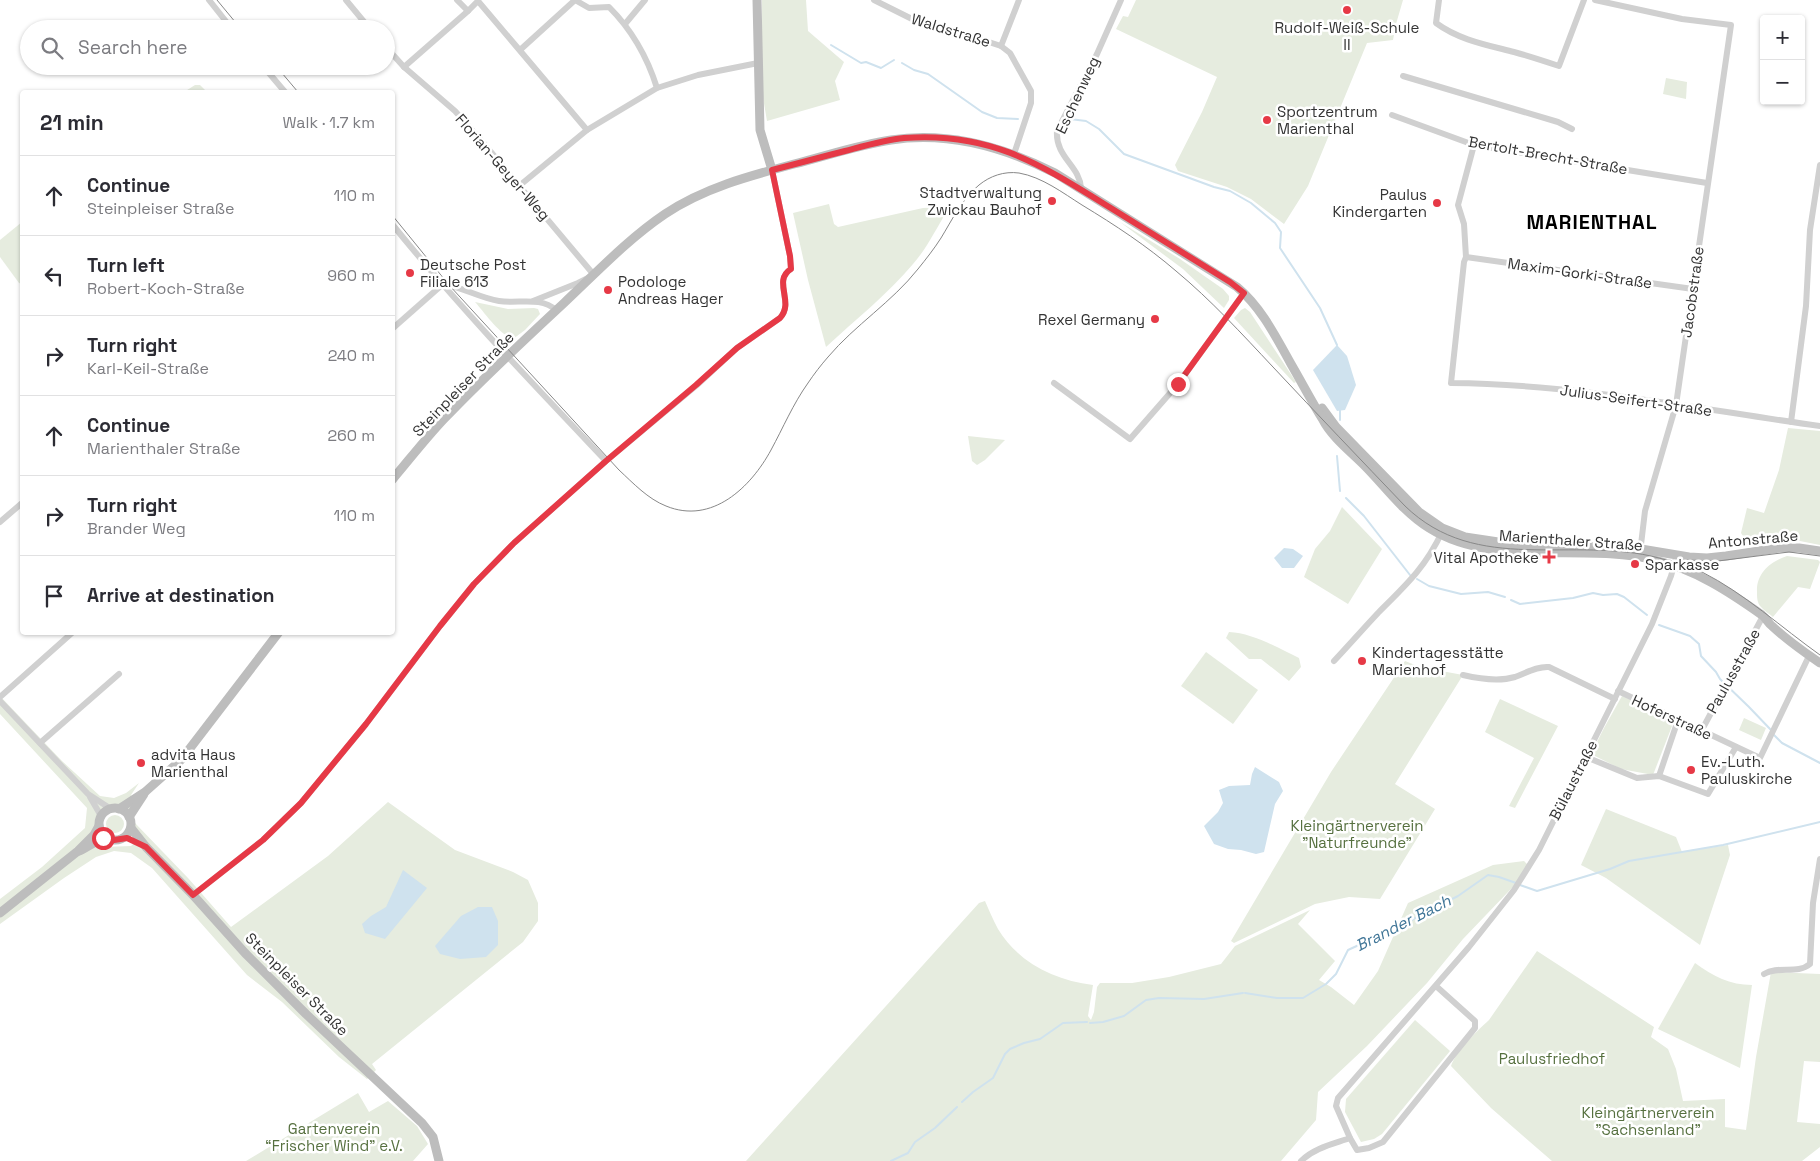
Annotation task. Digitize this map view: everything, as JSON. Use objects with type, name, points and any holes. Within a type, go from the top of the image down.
[{"type":"main road","points":[[757,0],[760,130],[772,170]]},
{"type":"main road","name":"Marienthaler Straße","points":[[772,170],[877,143],[906,138],[956,139],[1014,154],[1081,188],[1230,282],[1244,293],[1277,339],[1326,426],[1408,512],[1427,527],[1466,544],[1501,550],[1640,553],[1689,557]]},
{"type":"main road","name":"Steinpleiser Straße","points":[[395,476],[445,418],[556,310],[639,234],[682,204],[726,184],[772,170]]},
{"type":"main road","name":"Antonstraße","points":[[1689,557],[1707,558],[1779,548],[1820,551]]},
{"type":"main road","name":"Marienthaler Straße","points":[[1640,553],[1702,576],[1728,591],[1763,616],[1772,626],[1820,663]]},
{"type":"main road","points":[[1702,576],[1701,564],[1707,558]]},
{"type":"main road","points":[[0,913],[78,851],[98,830],[102,816],[145,792],[181,760],[277,635]]},
{"type":"main road","points":[[129,817],[145,792]]},
{"type":"main road","points":[[100,826],[101,832],[114,840],[124,838],[128,834],[131,828],[127,813],[115,809]]},
{"type":"main road","name":"Steinpleiser Straße","points":[[131,828],[146,847],[193,895],[245,953],[428,1130],[433,1137],[439,1161]]},
{"type":"main road","points":[[78,851],[103,838],[108,838]]},
{"type":"main road","name":"Steinpleiser Straße","points":[[124,838],[146,847]]},
{"type":"street","points":[[209,0],[225,20]]},
{"type":"street","points":[[346,0],[363,20]]},
{"type":"street","points":[[457,0],[468,11]]},
{"type":"street","points":[[520,50],[575,0],[589,8],[609,7],[625,24],[643,50],[657,88]]},
{"type":"street","points":[[625,24],[645,0]]},
{"type":"street","name":"Waldstraße","points":[[874,0],[914,20],[1001,46],[1010,53],[1032,91],[1032,104],[1014,154]]},
{"type":"street","points":[[1001,46],[1019,0]]},
{"type":"street","name":"Eschenweg","points":[[1081,188],[1080,180],[1056,141],[1057,131],[1097,54],[1121,0]]},
{"type":"street","points":[[1439,0],[1436,23],[1445,30],[1481,44],[1515,52],[1559,66],[1584,0]]},
{"type":"street","name":"Jacobstraße","points":[[1595,0],[1682,19],[1731,24],[1676,405],[1645,511],[1640,553]]},
{"type":"street","points":[[404,67],[478,1],[587,130]]},
{"type":"street","name":"Florian-Geyer-Weg","points":[[395,58],[480,138],[594,275]]},
{"type":"street","points":[[519,186],[587,130],[657,88],[698,75],[758,64]]},
{"type":"street","points":[[270,75],[282,90]]},
{"type":"street","points":[[1403,76],[1558,122],[1572,129]]},
{"type":"street","name":"Bertolt-Brecht-Straße","points":[[1392,115],[1474,145],[1707,183]]},
{"type":"street","points":[[1466,257],[1464,224],[1458,205],[1474,145]]},
{"type":"street","points":[[1791,422],[1806,306],[1810,230],[1820,165]]},
{"type":"street","points":[[193,895],[263,840],[301,803],[366,724],[474,584],[514,543],[737,348],[785,313],[786,306],[782,278],[785,272],[791,269],[790,256],[772,170]]},
{"type":"street","points":[[395,228],[442,284],[606,461]]},
{"type":"street","name":"Maxim-Gorki-Straße","points":[[1466,257],[1693,290]]},
{"type":"street","name":"Julius-Seifert-Straße","points":[[1466,257],[1451,384],[1556,389],[1627,397],[1820,426]]},
{"type":"street","points":[[533,301],[594,275]]},
{"type":"street","points":[[442,284],[499,301],[540,301],[556,310]]},
{"type":"street","points":[[395,326],[442,284]]},
{"type":"street","points":[[1054,383],[1130,439],[1178,384],[1244,293]]},
{"type":"street","points":[[0,522],[20,505]]},
{"type":"street","points":[[1334,662],[1360,632],[1414,578],[1428,558],[1442,532]]},
{"type":"street","name":"Bülaustraße","points":[[1350,1138],[1336,1106],[1338,1098],[1436,986],[1521,879],[1539,850],[1657,614],[1677,555]]},
{"type":"street","name":"Paulusstraße","points":[[1704,726],[1763,616]]},
{"type":"street","points":[[0,697],[70,635]]},
{"type":"street","name":"Hoferstraße","points":[[1618,692],[1760,758],[1809,656]]},
{"type":"street","name":"Hoferstraße","points":[[1463,675],[1479,679],[1505,679],[1542,667],[1549,667],[1614,699]]},
{"type":"street","points":[[40,743],[119,674]]},
{"type":"street","points":[[0,701],[88,794],[102,816]]},
{"type":"street","points":[[1659,776],[1678,720]]},
{"type":"street","points":[[1586,757],[1637,778],[1659,776],[1708,794],[1736,747]]},
{"type":"street","points":[[88,794],[115,809]]},
{"type":"street","points":[[1764,974],[1770,970],[1804,969],[1810,964],[1813,903],[1820,860]]},
{"type":"street","points":[[1301,1161],[1307,1155],[1350,1138],[1357,1150],[1383,1142],[1475,1028],[1475,1021],[1436,986]]},
{"type":"green space","points":[[762,0],[806,0],[808,31],[844,62],[835,81],[840,100],[767,121],[762,92]]},
{"type":"green space","name":"Sportzentrum Marienthal","points":[[1136,0],[1403,0],[1393,40],[1367,43],[1308,186],[1284,224],[1251,199],[1227,187],[1178,171],[1175,165],[1202,112],[1217,77],[1116,29],[1123,16],[1128,17]]},
{"type":"green space","points":[[1666,78],[1687,82],[1686,99],[1663,94]]},
{"type":"green space","points":[[195,85],[200,85],[205,90],[187,90]]},
{"type":"green space","points":[[829,204],[834,224],[838,227],[923,208],[947,207],[947,211],[923,252],[913,264],[882,296],[826,347],[793,213]]},
{"type":"green space","points":[[1120,222],[1180,259],[1223,289],[1229,296],[1229,300],[1224,308],[1183,269]]},
{"type":"green space","points":[[20,224],[20,283],[0,257],[0,240]]},
{"type":"green space","points":[[475,302],[508,309],[534,308],[538,309],[540,314],[525,330],[513,339],[503,333]]},
{"type":"green space","points":[[1245,308],[1250,312],[1296,382],[1294,383],[1234,318]]},
{"type":"green space","points":[[1788,428],[1820,431],[1820,545],[1790,539],[1748,544],[1741,533],[1747,508],[1764,513],[1779,470]]},
{"type":"green space","points":[[968,436],[1005,440],[985,460],[977,465],[972,461]]},
{"type":"green space","points":[[1342,507],[1382,549],[1348,604],[1304,577],[1315,549],[1330,531]]},
{"type":"green space","points":[[1787,556],[1818,560],[1820,562],[1810,589],[1798,587],[1773,617],[1764,610],[1757,600],[1757,585],[1762,574],[1770,565]]},
{"type":"green space","points":[[1229,632],[1256,638],[1299,658],[1301,667],[1289,681],[1261,659],[1249,659],[1226,638]]},
{"type":"green space","points":[[1206,652],[1258,690],[1233,724],[1181,686]]},
{"type":"green space","name":"Kleingärtnerverein \"Naturfreunde\"","points":[[1405,661],[1420,667],[1463,675],[1395,784],[1435,809],[1380,899],[1349,897],[1315,904],[1234,943],[1231,941],[1331,772]]},
{"type":"green space","points":[[0,696],[62,761],[100,796],[114,798],[126,793],[139,783],[131,795],[140,807],[134,814],[134,822],[188,878],[231,927],[328,856],[388,802],[455,850],[513,872],[528,880],[538,903],[538,921],[523,942],[372,1064],[376,1070],[367,1079],[339,1057],[282,1002],[247,975],[152,868],[131,853],[114,851],[96,857],[0,924],[0,899],[42,867],[85,828],[87,808],[0,714]],"holes":[[[123,804],[133,813],[134,829],[141,837],[131,846],[103,847],[98,845],[98,815],[110,805]]]},
{"type":"green space","points":[[1622,696],[1674,721],[1653,775],[1621,769],[1591,754]]},
{"type":"green space","points":[[1500,699],[1558,726],[1515,808],[1509,806],[1534,758],[1485,732]]},
{"type":"green space","points":[[1744,718],[1766,728],[1761,740],[1739,730]]},
{"type":"green space","points":[[1606,809],[1676,837],[1682,852],[1728,845],[1730,855],[1700,945],[1606,878],[1581,865]]},
{"type":"green space","points":[[111,815],[119,815],[124,820],[122,831],[111,833],[106,828],[106,820]]},
{"type":"green space","points":[[1524,861],[1531,868],[1463,939],[1427,983],[1367,1046],[1318,1092],[1316,1120],[1281,1161],[746,1161],[979,903],[985,901],[998,929],[1016,951],[1027,960],[1051,974],[1079,983],[1093,985],[1088,1016],[1091,1020],[1094,1012],[1097,987],[1100,983],[1132,983],[1169,977],[1221,964],[1235,946],[1310,910],[1298,924],[1335,961],[1319,980],[1354,1005],[1378,971],[1408,903],[1493,865]]},
{"type":"green space","points":[[1537,951],[1654,1027],[1651,1037],[1668,1049],[1676,1069],[1683,1101],[1725,1099],[1725,1127],[1746,1130],[1756,1057],[1771,972],[1820,974],[1820,1062],[1804,1061],[1797,1122],[1820,1124],[1820,1147],[1802,1161],[1552,1161],[1491,1108],[1451,1066],[1462,1048],[1489,1020]]},
{"type":"green space","points":[[1695,963],[1722,979],[1744,985],[1752,985],[1740,1068],[1658,1029]]},
{"type":"green space","points":[[1415,1020],[1450,1051],[1382,1134],[1374,1139],[1361,1142],[1345,1112],[1346,1099]]},
{"type":"green space","name":"Gartenverein “Frischer Wind” e.V.","points":[[358,1093],[369,1112],[388,1101],[417,1126],[428,1144],[413,1161],[246,1161]]},
{"type":"water","points":[[1337,345],[1347,356],[1356,385],[1345,410],[1337,411],[1313,370]]},
{"type":"water","points":[[1284,548],[1293,549],[1303,556],[1294,568],[1282,568],[1274,558]]},
{"type":"water","points":[[1255,767],[1279,782],[1283,791],[1275,804],[1264,852],[1256,854],[1228,849],[1214,844],[1204,826],[1218,812],[1223,803],[1219,790],[1229,786],[1250,785]]},
{"type":"water","points":[[403,870],[427,888],[385,939],[365,933],[362,924],[386,907]]},
{"type":"water","points":[[478,907],[492,907],[498,921],[498,945],[486,957],[460,959],[440,954],[435,946],[461,916]]},
{"type":"waterway","points":[[831,45],[861,63],[866,62],[881,68],[894,60]]},
{"type":"waterway","points":[[902,63],[914,70],[928,74],[982,112],[997,118],[1018,119]]},
{"type":"waterway","points":[[1070,119],[1086,121],[1099,129],[1124,154],[1230,191],[1251,203],[1275,223],[1281,232],[1280,248],[1320,308],[1337,345]]},
{"type":"waterway","points":[[1340,410],[1340,420]]},
{"type":"waterway","points":[[1337,456],[1340,491]]},
{"type":"waterway","points":[[1346,498],[1364,516],[1410,575]]},
{"type":"waterway","points":[[1417,579],[1429,586],[1461,594],[1488,592],[1505,597]]},
{"type":"waterway","points":[[1511,600],[1520,604],[1573,598],[1593,593],[1603,595],[1617,594],[1624,597],[1647,615]]},
{"type":"waterway","points":[[1659,625],[1690,636],[1699,644],[1701,656],[1720,679],[1771,730]]},
{"type":"waterway","points":[[1773,734],[1782,743],[1820,763]]},
{"type":"waterway","name":"Brander Bach","points":[[1520,885],[1537,891],[1610,869],[1629,861],[1723,845],[1820,822]]},
{"type":"waterway","name":"Brander Bach","points":[[1245,993],[1277,998],[1303,998],[1326,984],[1336,974],[1348,950],[1458,896],[1488,875],[1516,883]]},
{"type":"waterway","name":"Brander Bach","points":[[1090,1023],[1103,1022],[1124,1016],[1146,1000],[1159,998],[1204,999],[1243,993]]},
{"type":"waterway","name":"Brander Bach","points":[[962,1102],[993,1078],[1005,1054],[1010,1049],[1040,1039],[1063,1023],[1087,1022]]},
{"type":"waterway","name":"Brander Bach","points":[[891,1161],[908,1153],[915,1142],[935,1128],[957,1107]]},
{"type":"tram line","points":[[217,0],[234,20]]},
{"type":"tram line","points":[[284,75],[296,90]]},
{"type":"tram line","points":[[395,219],[449,285],[619,470],[659,503],[683,511],[699,510],[714,506],[728,499],[753,477],[763,464],[808,383],[839,345],[908,281],[933,250],[967,197],[983,182],[998,175],[1008,173],[1028,175],[1052,186],[1119,228],[1154,253],[1189,282],[1214,305],[1405,506],[1433,527],[1463,540],[1494,547],[1527,550],[1626,552],[1659,558],[1686,566],[1718,580],[1820,655]]},
{"type":"tram line","points":[[1683,560],[1718,561],[1789,552],[1820,556]]},
{"type":"place","name":"Rudolf-Weiß-Schule II","points":[[1347,10]]},
{"type":"place","name":"Sportzentrum Marienthal","points":[[1267,120]]},
{"type":"place","name":"Stadtverwaltung Zwickau Bauhof","points":[[1052,201]]},
{"type":"place","name":"Paulus Kindergarten","points":[[1437,203]]},
{"type":"place","name":"Deutsche Post Filiale 613","points":[[410,273]]},
{"type":"place","name":"Podologe Andreas Hager","points":[[608,290]]},
{"type":"place","name":"Rexel Germany","points":[[1155,319]]},
{"type":"place","name":"Vital Apotheke","points":[[1549,557]]},
{"type":"place","name":"Sparkasse","points":[[1635,564]]},
{"type":"place","name":"Kindertagesstätte Marienhof","points":[[1362,661]]},
{"type":"place","name":"advita Haus Marienthal","points":[[141,763]]},
{"type":"place","name":"Ev.-Luth. Pauluskirche","points":[[1691,770]]},
{"type":"district","name":"MARIENTHAL","points":[[1592,222]]},
{"type":"route","points":[[103,838],[114,840],[127,838],[146,847],[193,895],[263,840],[301,803],[366,724],[474,584],[514,543],[737,348],[785,313],[786,306],[782,278],[785,272],[791,269],[790,256],[772,170],[891,140],[942,138],[956,139],[1000,149],[1055,173],[1230,282],[1244,293],[1178,384]]},
{"type":"park label","name":"Paulusfriedhof","points":[[1552,1058]]},
{"type":"park label","name":"Kleingärtnerverein \"Sachsenland\"","points":[[1648,1120]]}]
